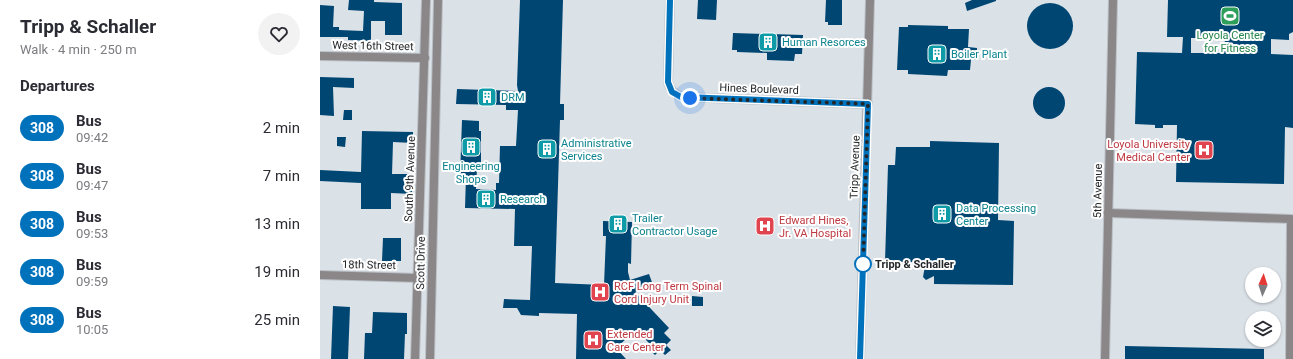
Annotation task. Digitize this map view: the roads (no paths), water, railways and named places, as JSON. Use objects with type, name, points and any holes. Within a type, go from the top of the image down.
[{"type":"street","name":"South 9th Avenue","points":[[416,359],[426,0]]},
{"type":"street","name":"Scott Drive","points":[[430,359],[438,0]]},
{"type":"street","name":"Hines Boulevard","points":[[670,0],[668,82],[672,92],[681,97],[868,104]]},
{"type":"street","name":"Tripp Avenue","points":[[860,359],[870,0]]},
{"type":"street","name":"5th Avenue","points":[[1105,359],[1113,0]]},
{"type":"street","name":"West 16th Street","points":[[320,56],[425,58]]},
{"type":"street","points":[[1108,213],[1291,219],[1290,359]]},
{"type":"street","name":"18th Street","points":[[320,275],[418,278]]},
{"type":"place","name":"Loyola Center for Fitness","points":[[1230,16]]},
{"type":"place","name":"Human Resorces","points":[[768,42]]},
{"type":"place","name":"Boiler Plant","points":[[937,54]]},
{"type":"place","name":"DRM","points":[[487,97]]},
{"type":"place","name":"Engineering Shops","points":[[471,147]]},
{"type":"place","name":"Administrative Services","points":[[547,149]]},
{"type":"place","name":"Loyola University Medical Center","points":[[1204,150]]},
{"type":"place","name":"Research","points":[[486,199]]},
{"type":"place","name":"Data Processing Center","points":[[942,214]]},
{"type":"place","name":"Trailer Contractor Usage","points":[[618,224]]},
{"type":"place","name":"Edward Hines, Jr. VA Hospital","points":[[765,226]]},
{"type":"place","name":"Tripp & Schaller","points":[[863,264]]},
{"type":"place","name":"RCF Long Term Spinal Cord Injury Unit","points":[[600,292]]},
{"type":"place","name":"Extended Care Center","points":[[593,340]]}]
